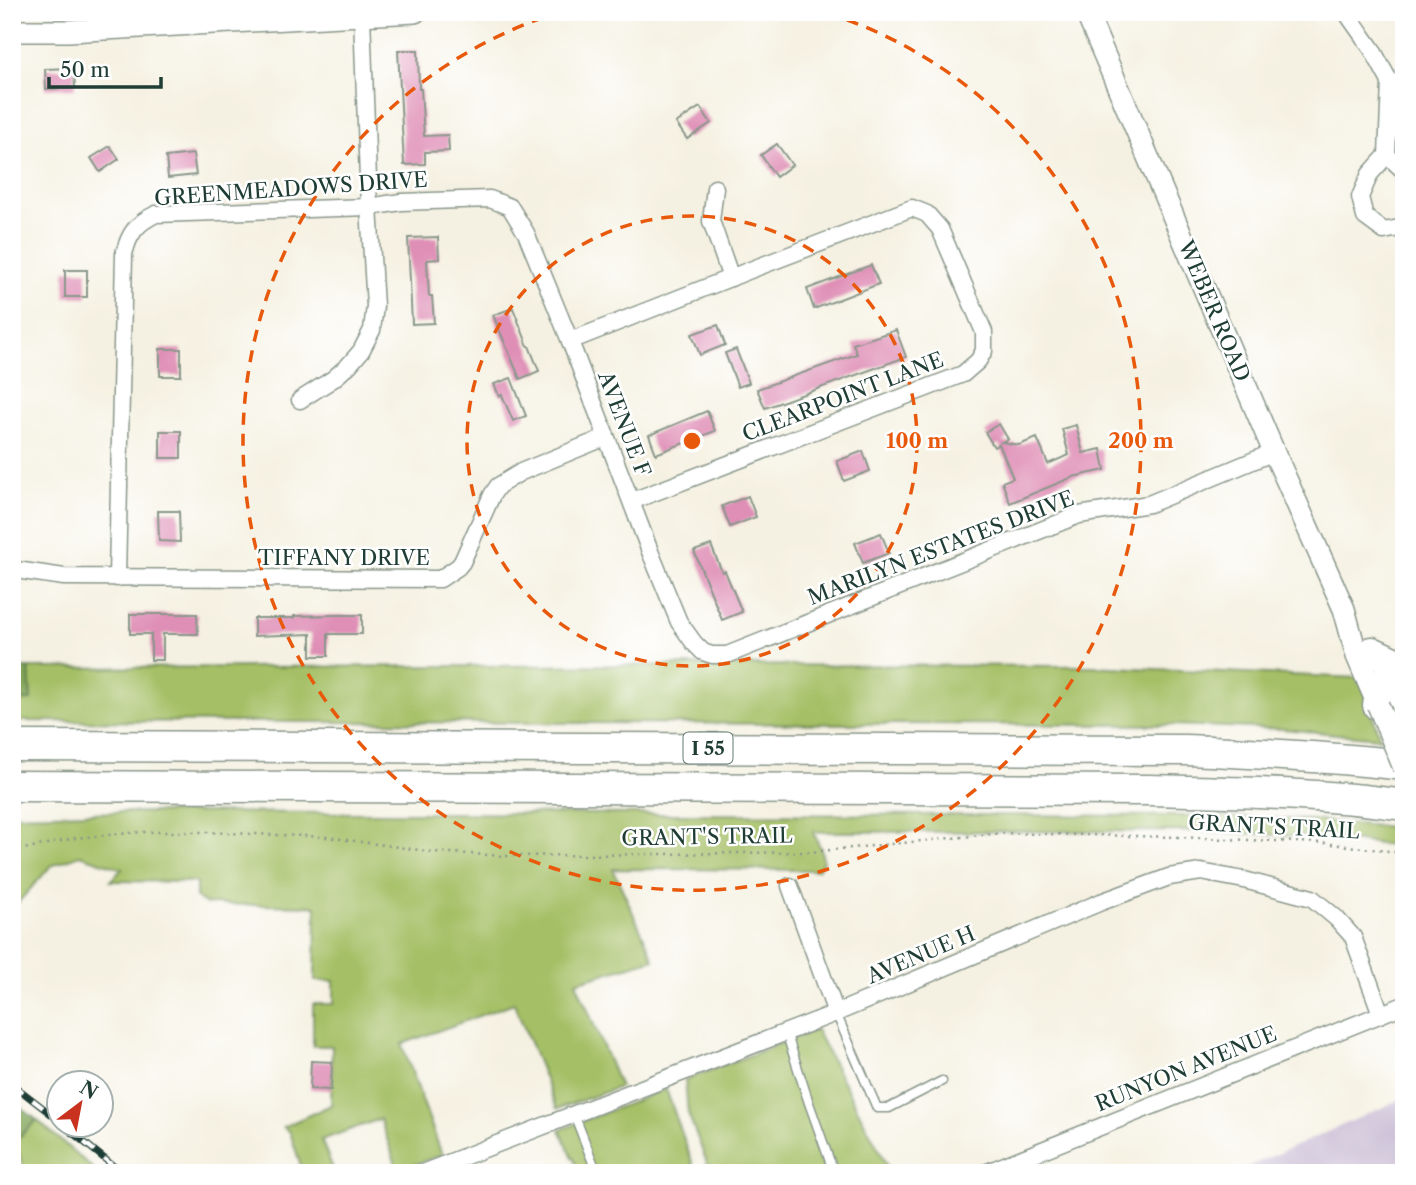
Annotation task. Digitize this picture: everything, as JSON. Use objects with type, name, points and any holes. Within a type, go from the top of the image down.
[{"type":"highway","points":[[1372,652],[1396,695]]},
{"type":"highway","name":"I 55","points":[[12,746],[1186,750],[1350,759],[1404,767]]},
{"type":"highway","name":"I 55","points":[[12,786],[1149,790],[1235,792],[1404,805]]},
{"type":"street","points":[[12,31],[68,31],[301,15],[415,12]]},
{"type":"street","name":"WEBER ROAD","points":[[1086,12],[1344,609],[1357,656],[1396,695],[1404,767]]},
{"type":"street","points":[[1346,12],[1372,49],[1390,82],[1387,155],[1370,174],[1360,197],[1364,217],[1384,231],[1404,227]]},
{"type":"street","points":[[300,400],[349,365],[361,351],[372,330],[375,306],[362,15]]},
{"type":"street","points":[[1387,155],[1404,171]]},
{"type":"street","points":[[570,341],[731,278],[711,221],[715,188]]},
{"type":"street","name":"GREENMEADOWS DRIVE","points":[[117,578],[124,254],[131,232],[139,223],[156,214],[369,207],[401,202],[490,199],[510,207]]},
{"type":"street","name":"AVENUE F","points":[[510,207],[526,233],[570,341],[679,622],[704,652]]},
{"type":"street","name":"CLEARPOINT LANE","points":[[632,501],[963,374],[978,361],[984,351],[984,332],[940,229],[927,214],[912,208],[731,278]]},
{"type":"street","name":"TIFFANY DRIVE","points":[[16,570],[64,578],[440,579],[458,567],[498,486],[522,472],[607,438]]},
{"type":"street","name":"MARILYN ESTATES DRIVE","points":[[704,652],[727,655],[1079,515],[1149,504],[1274,452]]},
{"type":"street","name":"WEBER ROAD","points":[[1344,609],[1372,652]]},
{"type":"street","name":"AVENUE H","points":[[422,1173],[836,1013],[1169,877],[1201,873],[1244,880],[1312,898],[1353,937],[1381,1014]]},
{"type":"street","points":[[790,886],[836,1013]]},
{"type":"street","name":"RUNYON AVENUE","points":[[985,1173],[1404,1005]]},
{"type":"lane","points":[[836,1013],[877,1108],[888,1108],[942,1081]]},
{"type":"lane","points":[[786,1032],[834,1173]]},
{"type":"lane","points":[[574,1114],[597,1173]]},
{"type":"path","name":"GRANT'S TRAIL","points":[[12,849],[19,850],[75,838],[141,832],[206,832],[327,837],[433,852],[506,856],[771,853],[811,852],[1002,833],[1323,844],[1404,853]]},
{"type":"shaded area","points":[[1404,1098],[1404,1173],[1234,1173]]},
{"type":"green space","points":[[1089,666],[1360,678],[1380,738],[1283,729],[1172,725],[12,721],[12,701],[31,700],[29,668]]},
{"type":"green space","points":[[12,668],[29,668],[31,700],[12,701]]},
{"type":"green space","points":[[129,812],[1206,816],[1310,820],[1404,828],[1404,847],[1335,838],[1199,831],[813,832],[823,861],[818,870],[613,869],[654,959],[576,982],[620,1087],[557,1109],[514,1003],[402,1044],[442,1155],[398,1170],[380,1119],[321,1140],[335,1173],[303,1173],[290,1132],[283,1127],[331,1105],[332,1046],[313,1046],[313,1004],[334,1004],[334,981],[315,981],[316,906],[206,904],[196,897],[196,882],[110,881],[122,869],[80,855],[51,866],[12,912],[12,815]]},
{"type":"green space","points":[[816,1030],[891,1173],[711,1173],[688,1113],[685,1080]]},
{"type":"green space","points":[[666,1089],[696,1173],[580,1173],[560,1130]]},
{"type":"green space","points":[[12,1101],[37,1120],[15,1141],[12,1139]]},
{"type":"green space","points":[[37,1120],[46,1128],[46,1140],[60,1140],[98,1173],[25,1173],[15,1141]]},
{"type":"building","points":[[398,50],[418,50],[424,136],[448,135],[449,151],[425,152],[425,164],[404,165]]},
{"type":"building","points":[[74,68],[75,88],[46,89],[45,69]]},
{"type":"building","points":[[700,107],[711,123],[687,139],[676,123]]},
{"type":"building","points":[[777,144],[792,165],[776,177],[761,155]]},
{"type":"building","points":[[110,146],[119,159],[100,172],[91,158]]},
{"type":"building","points":[[193,154],[196,175],[168,178],[166,157]]},
{"type":"building","points":[[438,237],[439,259],[427,260],[434,323],[412,324],[408,238]]},
{"type":"building","points":[[871,265],[879,284],[814,309],[807,289]]},
{"type":"building","points":[[65,270],[87,270],[87,297],[65,297]]},
{"type":"building","points":[[513,308],[539,371],[520,379],[493,315]]},
{"type":"building","points":[[718,325],[725,345],[700,355],[692,334]]},
{"type":"building","points":[[896,330],[906,357],[765,408],[757,389],[857,354],[853,344]]},
{"type":"building","points":[[160,349],[181,349],[181,376],[160,376]]},
{"type":"building","points":[[736,349],[749,383],[738,387],[725,353]]},
{"type":"building","points":[[511,378],[526,416],[513,421],[494,384]]},
{"type":"building","points":[[707,411],[715,431],[656,454],[649,435]]},
{"type":"building","points":[[999,424],[1008,439],[1002,442],[1019,445],[1037,438],[1048,464],[1069,455],[1062,429],[1076,425],[1083,453],[1101,449],[1105,470],[1073,477],[1010,503],[1002,482],[1013,478],[999,444],[994,447],[985,432]]},
{"type":"building","points":[[160,431],[181,431],[181,458],[160,458]]},
{"type":"building","points":[[863,451],[870,471],[844,481],[837,461]]},
{"type":"building","points":[[748,496],[756,517],[730,527],[722,506]]},
{"type":"building","points":[[158,511],[179,511],[180,542],[159,541]]},
{"type":"building","points":[[881,533],[889,553],[863,563],[855,543]]},
{"type":"building","points":[[711,545],[742,612],[722,620],[694,551]]},
{"type":"building","points":[[130,614],[197,614],[198,634],[163,634],[163,660],[151,660],[151,634],[130,634]]},
{"type":"building","points":[[362,615],[362,634],[328,634],[328,656],[311,656],[311,634],[254,636],[254,618]]},
{"type":"building","points":[[311,1061],[332,1062],[331,1090],[310,1089]]},
{"type":"railway","points":[[12,1084],[46,1110]]},
{"type":"railway","points":[[81,1140],[122,1173]]}]
